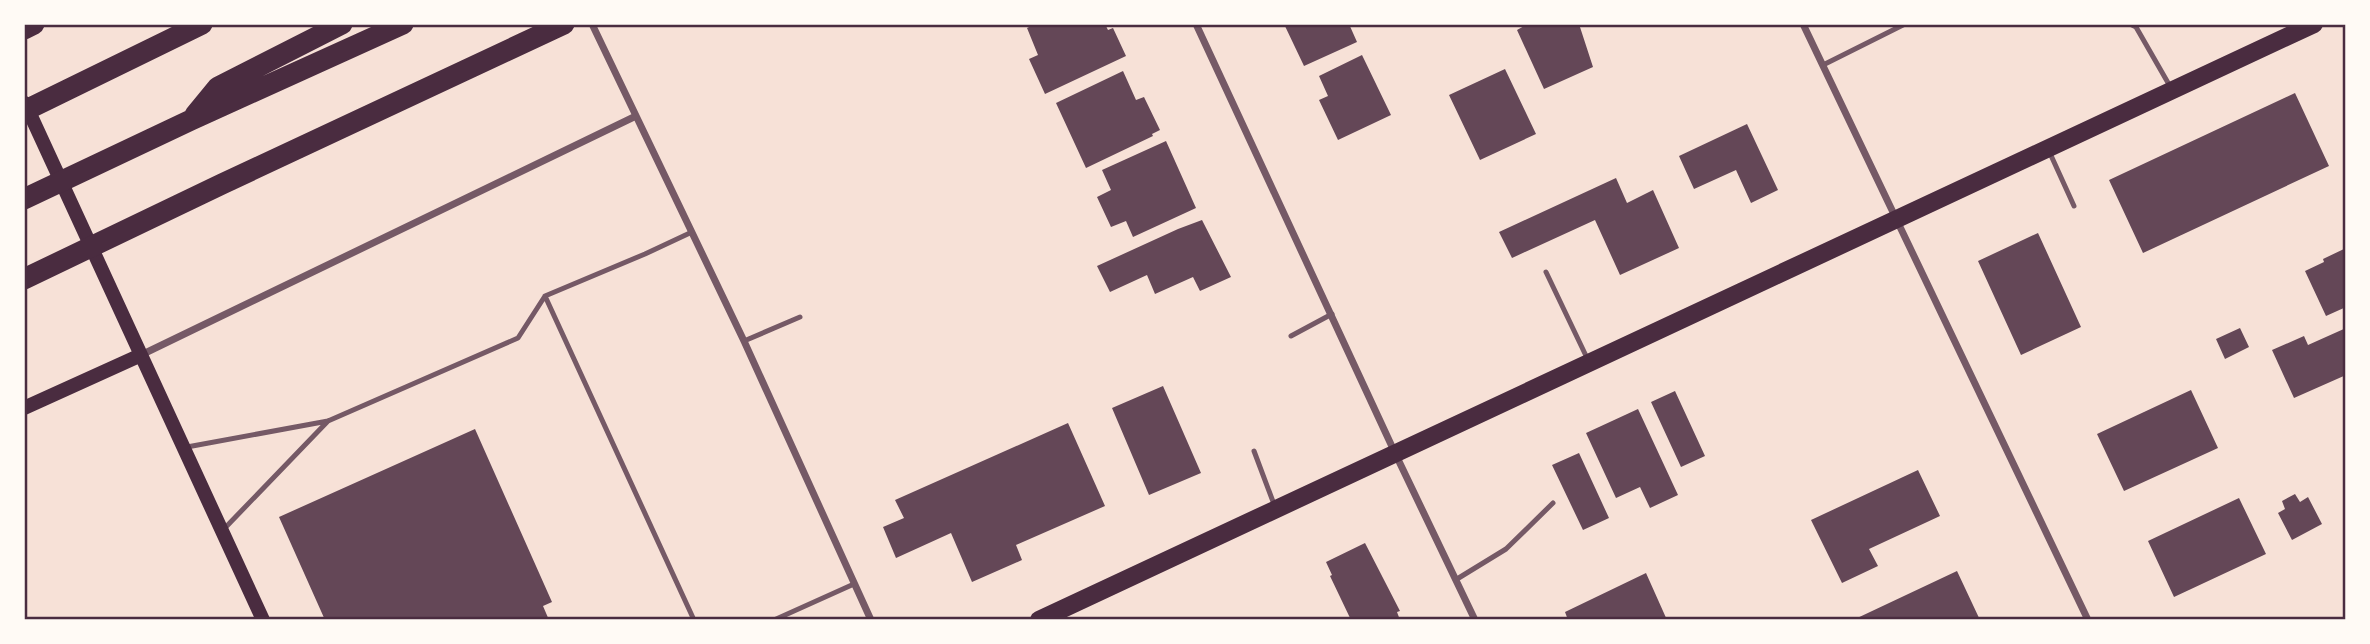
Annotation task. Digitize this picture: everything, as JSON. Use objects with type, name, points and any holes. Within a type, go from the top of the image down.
[{"type":"highway","points":[[24,29],[34,24]]},
{"type":"highway","points":[[24,111],[202,24]]},
{"type":"highway","points":[[191,120],[218,87],[342,24]]},
{"type":"highway","points":[[24,199],[402,24]]},
{"type":"highway","points":[[24,279],[564,24]]},
{"type":"main road","points":[[1039,620],[2314,24]]},
{"type":"main road","points":[[24,102],[263,620]]},
{"type":"main road","points":[[24,408],[141,355]]},
{"type":"street","points":[[592,24],[744,341],[871,620]]},
{"type":"street","points":[[1196,24],[1475,620]]},
{"type":"street","points":[[1803,24],[2088,620]]},
{"type":"street","points":[[141,355],[636,116]]},
{"type":"lane","points":[[1823,65],[1905,24]]},
{"type":"lane","points":[[2130,24],[2136,27],[2172,90]]},
{"type":"lane","points":[[2048,148],[2074,206]]},
{"type":"lane","points":[[184,447],[327,421],[517,338],[545,296],[692,232]]},
{"type":"lane","points":[[1546,272],[1589,363]]},
{"type":"lane","points":[[545,296],[694,620]]},
{"type":"lane","points":[[1291,336],[1332,314]]},
{"type":"lane","points":[[744,341],[800,317]]},
{"type":"lane","points":[[222,531],[327,421]]},
{"type":"lane","points":[[1254,451],[1276,508]]},
{"type":"lane","points":[[1457,579],[1506,549],[1553,503]]},
{"type":"lane","points":[[774,620],[855,584]]},
{"type":"building","points":[[1035,24],[1105,24],[1108,30],[1113,28],[1126,56],[1045,94],[1029,59],[1038,55],[1027,28]]},
{"type":"building","points":[[1284,24],[1349,24],[1357,42],[1304,66]]},
{"type":"building","points":[[1528,24],[1579,24],[1593,67],[1544,89],[1517,30]]},
{"type":"building","points":[[1362,55],[1391,115],[1338,140],[1319,100],[1328,96],[1319,76]]},
{"type":"building","points":[[1505,69],[1536,134],[1480,160],[1449,95]]},
{"type":"building","points":[[1123,71],[1136,100],[1144,97],[1160,130],[1152,134],[1153,136],[1086,168],[1056,103]]},
{"type":"building","points":[[2295,93],[2329,166],[2143,253],[2109,180]]},
{"type":"building","points":[[1747,124],[1778,190],[1751,203],[1736,170],[1694,189],[1679,156]]},
{"type":"building","points":[[1166,141],[1196,208],[1133,237],[1126,221],[1111,227],[1097,197],[1111,190],[1102,170]]},
{"type":"building","points":[[1616,178],[1627,203],[1653,190],[1679,248],[1620,275],[1595,220],[1512,258],[1499,232]]},
{"type":"building","points":[[1202,220],[1231,277],[1200,291],[1193,277],[1155,294],[1147,275],[1110,292],[1097,266]]},
{"type":"building","points":[[2038,233],[2081,327],[2021,355],[1978,261]]},
{"type":"building","points":[[2346,248],[2346,307],[2326,316],[2305,271]]},
{"type":"building","points":[[2240,328],[2249,347],[2225,359],[2216,339]]},
{"type":"building","points":[[2346,328],[2346,375],[2294,398],[2272,350],[2304,336],[2308,345]]},
{"type":"building","points":[[1163,386],[1201,473],[1149,495],[1112,408]]},
{"type":"building","points":[[2191,390],[2218,448],[2124,491],[2097,434]]},
{"type":"building","points":[[1675,391],[1705,456],[1681,467],[1651,402]]},
{"type":"building","points":[[1638,409],[1678,495],[1650,508],[1640,487],[1616,498],[1586,433]]},
{"type":"building","points":[[1068,423],[1105,506],[1016,545],[1022,560],[972,582],[951,533],[896,558],[883,527],[904,518],[895,500]]},
{"type":"building","points":[[475,429],[552,602],[543,606],[549,620],[325,620],[279,517]]},
{"type":"building","points":[[1579,453],[1609,518],[1583,530],[1552,465]]},
{"type":"building","points":[[1918,470],[1940,516],[1869,549],[1878,566],[1842,583],[1811,520]]},
{"type":"building","points":[[2295,494],[2300,502],[2308,497],[2322,524],[2292,540],[2278,513],[2285,509],[2282,501]]},
{"type":"building","points":[[2239,498],[2266,554],[2174,597],[2148,541]]},
{"type":"building","points":[[1365,543],[1400,611],[1397,612],[1400,620],[1351,620],[1330,576],[1332,575],[1326,562]]},
{"type":"building","points":[[1957,571],[1980,620],[1853,620]]},
{"type":"building","points":[[1646,573],[1667,620],[1568,620],[1565,612]]}]
